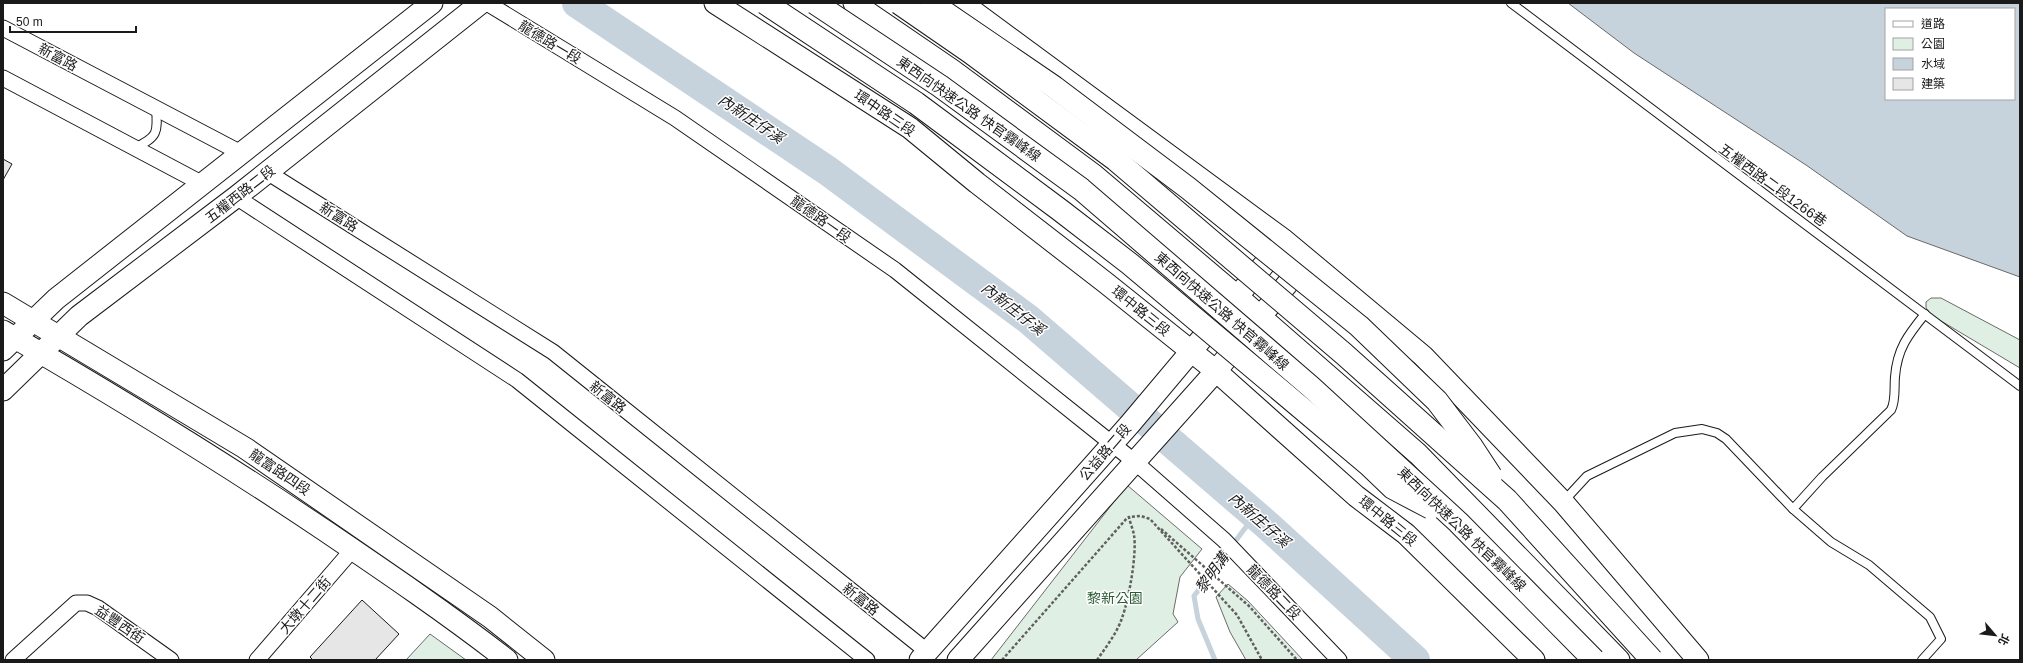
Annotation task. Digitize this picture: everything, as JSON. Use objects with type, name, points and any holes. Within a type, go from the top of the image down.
[{"type":"highway","points":[[765,3],[916,103],[1130,264],[1369,465],[1393,488],[1458,522]]},
{"type":"highway","name":"東西向快速公路 快官霧峰線","points":[[815,3],[940,86],[1081,189],[1311,387],[1458,522],[1594,660]]},
{"type":"highway","points":[[899,3],[970,52],[1116,160],[1344,354],[1507,500],[1652,660]]},
{"type":"highway","points":[[932,3],[1054,87],[1188,188],[1359,326],[1436,401],[1472,446],[1507,500]]},
{"type":"street","points":[[7,340],[33,320],[56,299],[201,184],[432,3]]},
{"type":"street","name":"五權西路二段","points":[[3,390],[78,316],[236,197],[481,3]]},
{"type":"street","name":"龍德路一段","points":[[487,3],[675,118],[895,270],[1135,462]]},
{"type":"street","name":"環中路三段","points":[[716,3],[910,128],[1191,351],[1209,379],[1406,534],[1534,660]]},
{"type":"street","points":[[854,3],[952,70],[1094,175],[1241,292]]},
{"type":"street","points":[[875,3],[961,61],[1100,166],[1241,292],[1418,454],[1619,660]]},
{"type":"street","points":[[962,3],[1284,240],[1423,356],[1564,502],[1698,660]]},
{"type":"street","name":"新富路","points":[[3,28],[242,153]]},
{"type":"street","points":[[3,78],[201,184]]},
{"type":"street","name":"新富路","points":[[267,172],[553,352],[924,656]]},
{"type":"street","points":[[236,197],[517,380],[867,660]]},
{"type":"street","name":"公益路二段","points":[[924,656],[1113,444],[1284,240]]},
{"type":"street","name":"公益路二段","points":[[958,660],[1209,379],[1307,259]]},
{"type":"street","name":"龍富路四段","points":[[3,303],[245,448],[490,617],[544,660]]},
{"type":"street","points":[[1264,313],[1425,448],[1635,660]]},
{"type":"street","name":"龍富路四段","points":[[7,340],[42,353],[232,469],[353,549],[476,635],[507,660]]},
{"type":"street","name":"龍德路二段","points":[[1135,462],[1224,540],[1339,660]]},
{"type":"street","name":"大墩十二街","points":[[257,660],[353,549]]},
{"type":"street","name":"益豐西街","points":[[13,660],[76,603],[87,603],[98,608],[172,660]]},
{"type":"lane","name":"五權西路二段1266巷","points":[[1510,3],[2020,386]]},
{"type":"lane","points":[[134,148],[149,141],[156,134],[156,108]]},
{"type":"lane","points":[[1793,509],[1822,477],[1891,410],[1894,405],[1895,375],[1902,344],[1925,314]]},
{"type":"lane","points":[[1564,502],[1587,476],[1676,433],[1702,429],[1717,433],[1726,439],[1793,509],[1831,542],[1869,565],[1930,617],[1941,639],[1922,660]]},
{"type":"path","points":[[1002,660],[1128,517],[1140,516],[1150,519],[1249,606],[1298,660]]},
{"type":"path","points":[[1096,660],[1111,641],[1122,619],[1129,594],[1134,536],[1128,517]]},
{"type":"path","points":[[1150,519],[1238,615],[1262,660]]},
{"type":"green space","points":[[1931,298],[1941,298],[2020,340],[2020,368],[1931,315],[1926,308],[1926,302]]},
{"type":"green space","name":"黎新公園","points":[[1127,485],[1202,549],[1180,577],[1173,614],[1178,622],[1136,660],[991,660]]},
{"type":"green space","points":[[1228,584],[1248,601],[1303,660],[1246,660],[1230,632],[1216,597]]},
{"type":"green space","points":[[430,634],[466,660],[406,660]]},
{"type":"water","points":[[1568,3],[2020,3],[2020,277],[1907,236],[1806,165],[1634,53]]},
{"type":"building","points":[[3,159],[12,164],[3,180]]},
{"type":"building","points":[[362,600],[399,634],[375,660],[313,660],[310,657]]},
{"type":"waterway","name":"內新庄仔溪","points":[[577,3],[828,171],[1028,319],[1267,525],[1415,660]]},
{"type":"waterway","name":"黎明溝","points":[[1215,660],[1198,619],[1194,596],[1255,515]]}]
